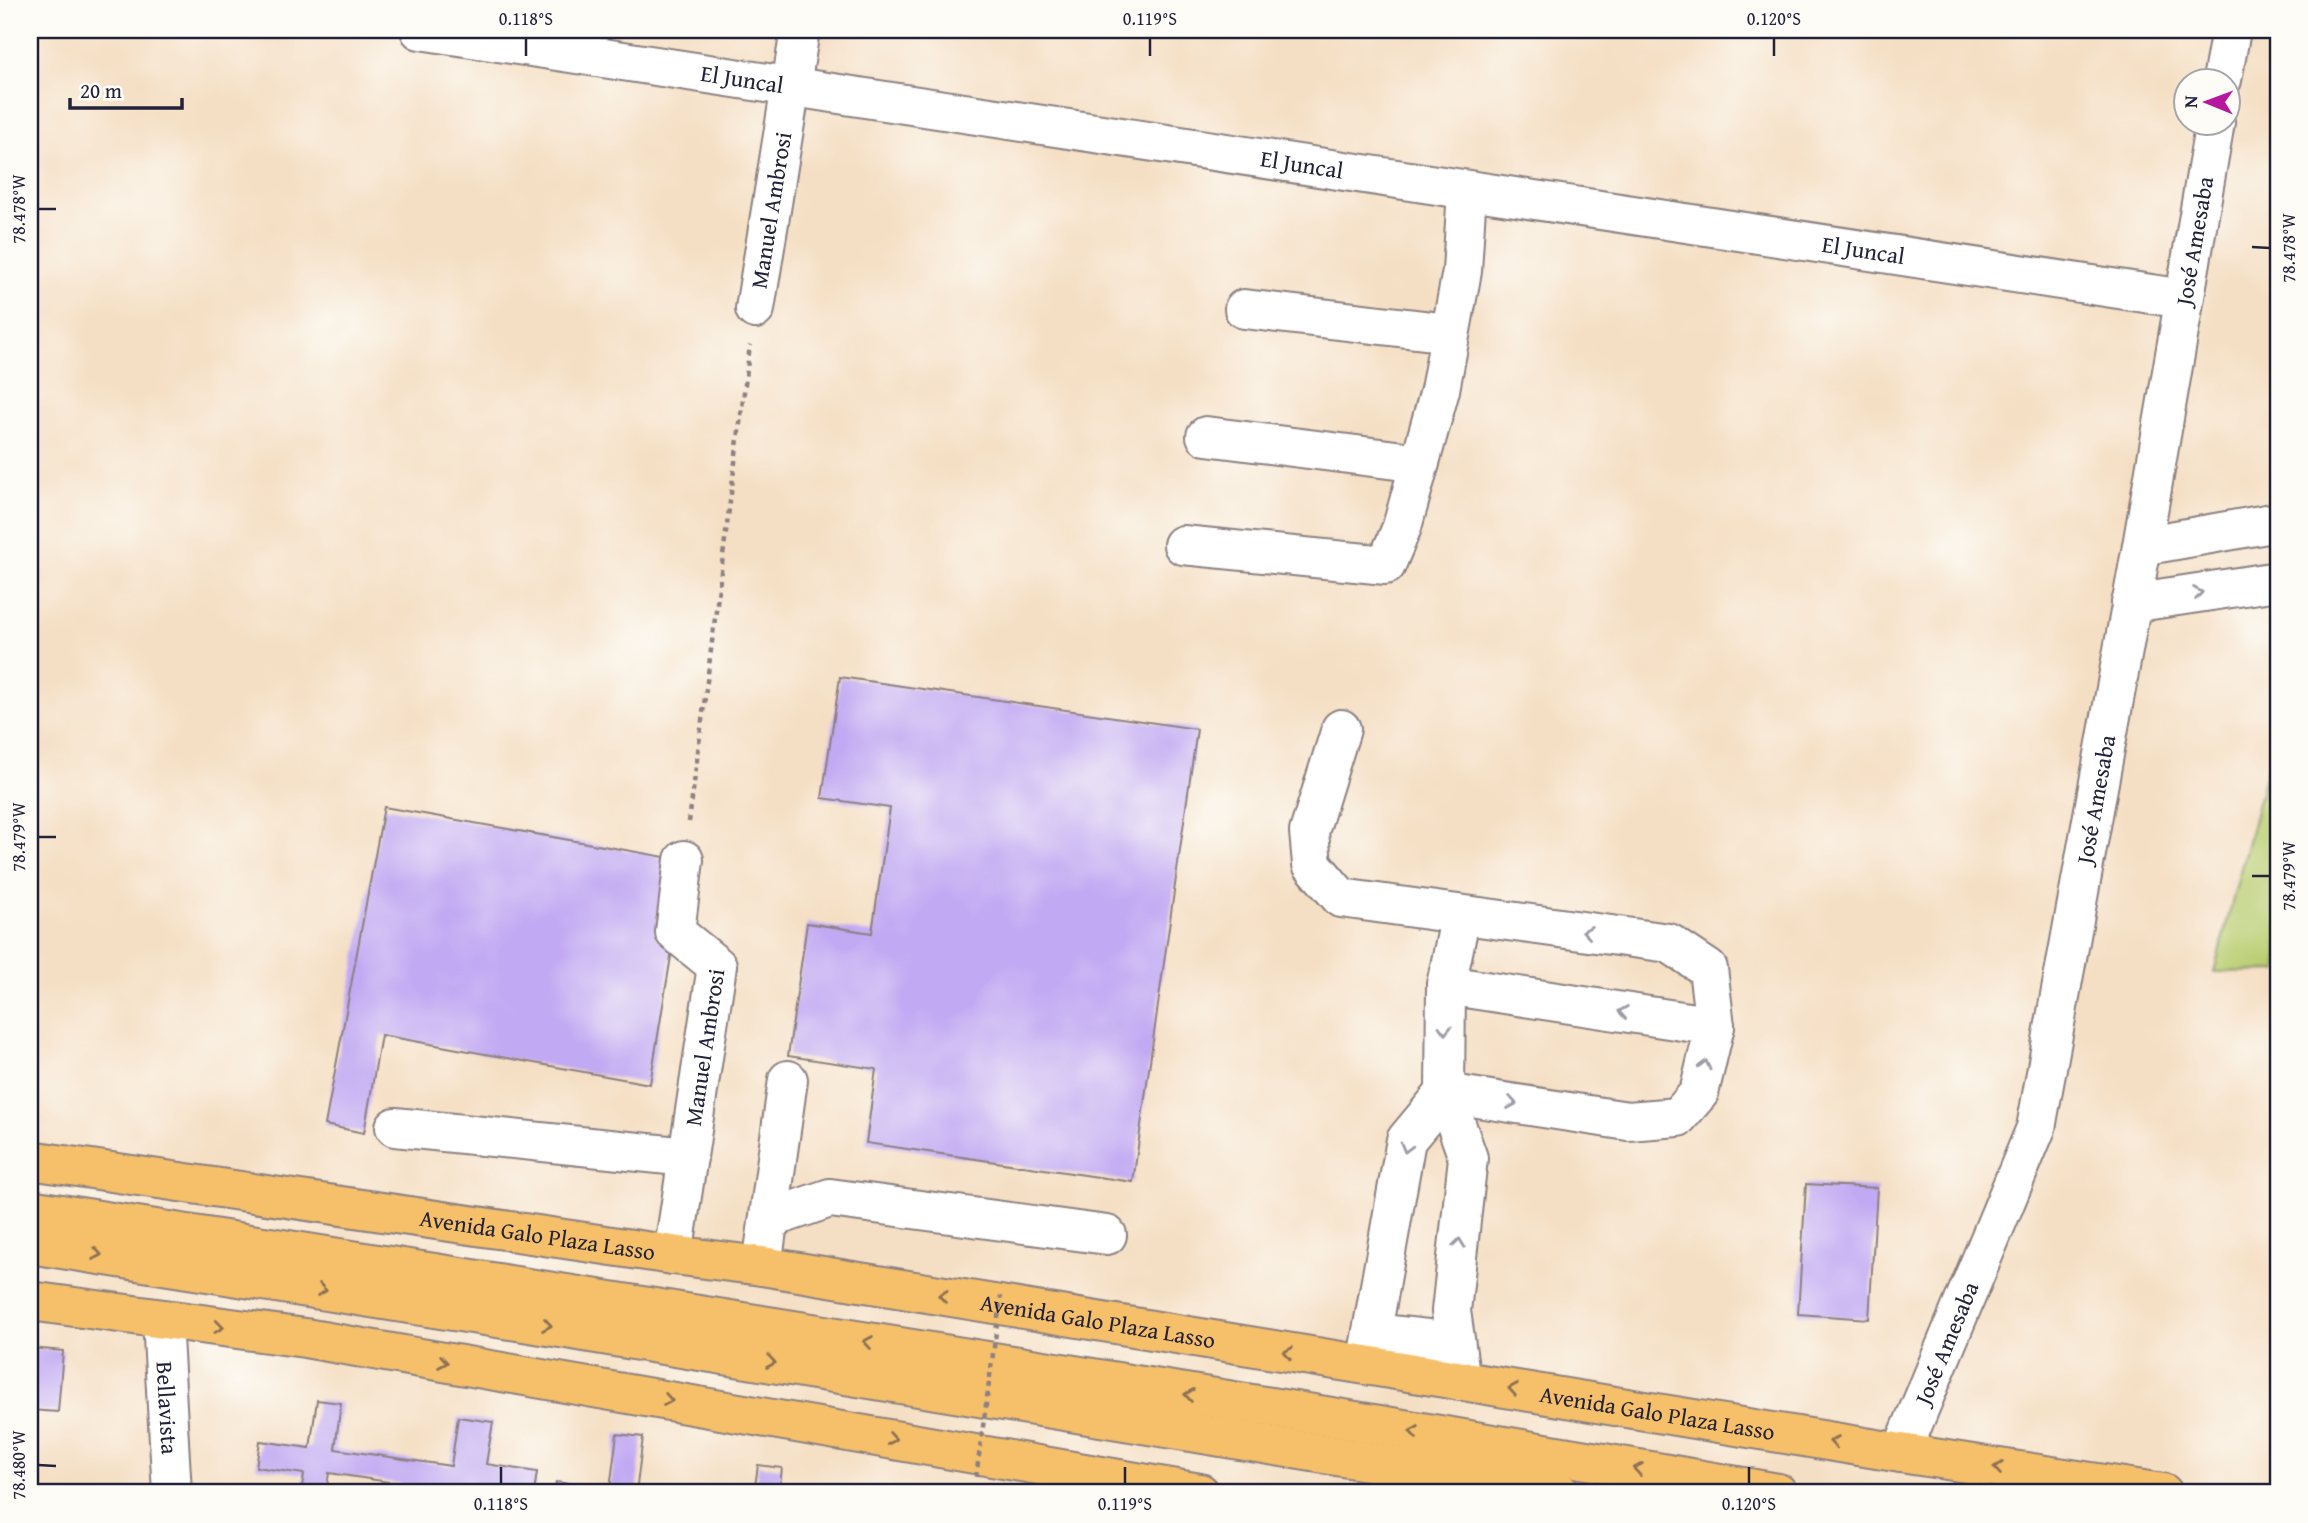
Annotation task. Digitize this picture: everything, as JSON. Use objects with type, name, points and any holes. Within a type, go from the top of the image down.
[{"type":"main road","name":"Avenida Galo Plaza Lasso","points":[[30,1160],[673,1255],[1369,1349],[1461,1381],[2163,1493]]},
{"type":"main road","points":[[30,1209],[908,1348],[1778,1493]]},
{"type":"main road","points":[[30,1244],[536,1324],[1560,1493]]},
{"type":"main road","points":[[30,1301],[305,1338],[1070,1482],[1200,1493]]},
{"type":"street","name":"El Juncal","points":[[420,30],[2184,299]]},
{"type":"street","name":"Manuel Ambrosi","points":[[755,309],[800,30]]},
{"type":"street","points":[[2225,66],[2231,30]]},
{"type":"street","name":"José Amesaba","points":[[1901,1453],[2036,1128],[2142,546],[2213,136]]},
{"type":"street","points":[[1183,545],[1386,565],[1402,527],[1440,390],[1462,271],[1467,190]]},
{"type":"street","points":[[1244,309],[1450,332]]},
{"type":"street","points":[[1206,436],[1420,463]]},
{"type":"street","points":[[2142,546],[2278,522]]},
{"type":"street","points":[[2131,603],[2278,581]]},
{"type":"street","points":[[1341,729],[1309,832],[1312,864],[1340,898],[1669,943],[1707,969],[1715,1026],[1699,1093],[1678,1117],[1628,1121],[1444,1093]]},
{"type":"street","name":"Manuel Ambrosi","points":[[673,1255],[717,966],[675,932],[684,860]]},
{"type":"street","points":[[1461,915],[1446,985],[1444,1093],[1468,1158],[1451,1311],[1461,1381]]},
{"type":"street","points":[[1446,985],[1715,1026]]},
{"type":"street","points":[[762,1266],[788,1080]]},
{"type":"street","points":[[1444,1093],[1406,1140],[1369,1349],[1455,1342]]},
{"type":"street","points":[[396,1126],[688,1157]]},
{"type":"street","points":[[769,1219],[830,1198],[1107,1235]]},
{"type":"street","name":"Bellavista","points":[[162,1320],[172,1493]]},
{"type":"path","points":[[684,860],[755,309]]},
{"type":"path","points":[[976,1477],[1001,1296]]},
{"type":"green space","points":[[2278,726],[2278,971],[2214,972]]},
{"type":"building","points":[[840,677],[1197,729],[1133,1182],[866,1143],[876,1069],[788,1056],[807,923],[872,933],[890,808],[822,798]]},
{"type":"building","points":[[384,807],[665,857],[675,932],[650,1084],[381,1035],[364,1133],[325,1125]]},
{"type":"building","points":[[1806,1184],[1877,1188],[1869,1319],[1798,1314]]},
{"type":"building","points":[[30,1348],[63,1351],[58,1412],[30,1410]]},
{"type":"building","points":[[317,1400],[341,1403],[335,1449],[451,1466],[458,1417],[493,1422],[486,1464],[537,1472],[534,1493],[449,1493],[329,1473],[326,1493],[301,1493],[304,1474],[256,1467],[260,1441],[310,1448]]},
{"type":"building","points":[[617,1434],[643,1437],[636,1493],[554,1493],[556,1482],[610,1489]]},
{"type":"building","points":[[758,1465],[782,1468],[779,1493],[754,1493]]}]
